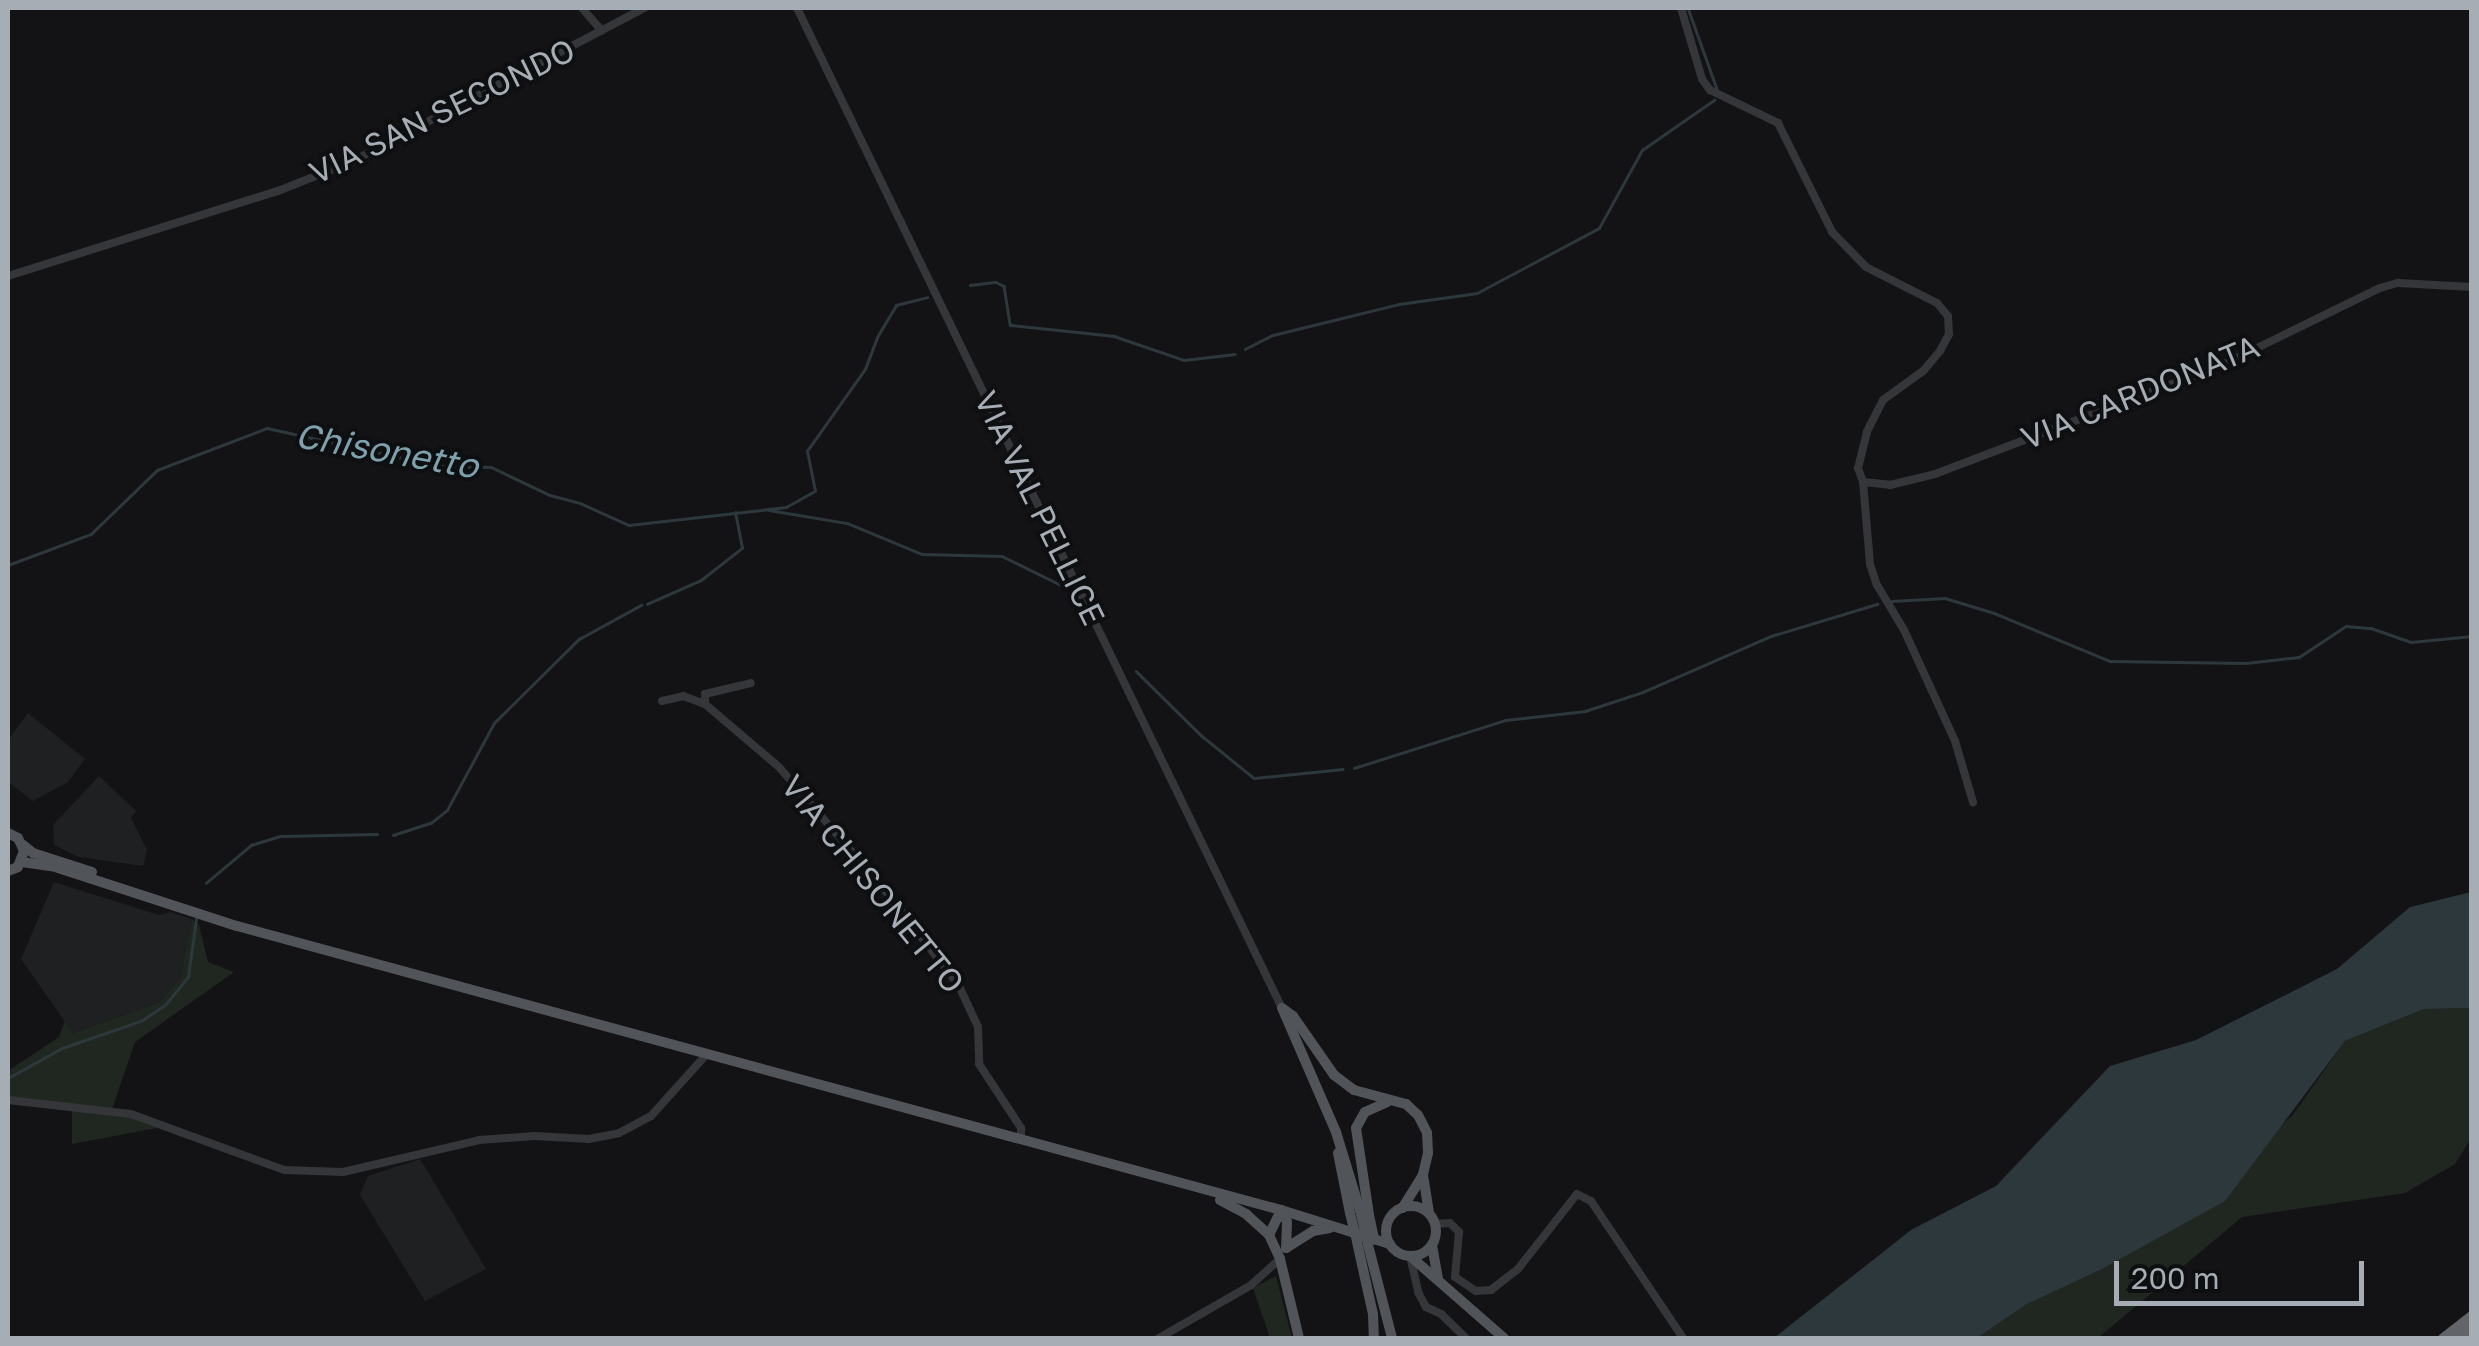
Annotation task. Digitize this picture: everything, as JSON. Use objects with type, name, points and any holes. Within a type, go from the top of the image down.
[{"type":"highway","points":[[2443,1338],[2472,1315]]},
{"type":"highway","points":[[2456,1338],[2472,1326]]},
{"type":"main road","points":[[8,833],[34,853],[268,932]]},
{"type":"main road","points":[[22,862],[23,845]]},
{"type":"main road","points":[[8,872],[22,862],[52,866],[268,932],[1022,1142],[1282,1210],[1365,1241],[1390,1244],[1438,1279],[1504,1338]]},
{"type":"main road","points":[[1282,1008],[1293,1016],[1334,1075],[1354,1090],[1393,1101],[1418,1115],[1428,1133],[1423,1176],[1438,1279]]},
{"type":"main road","points":[[1282,1008],[1336,1132],[1360,1214],[1374,1338]]},
{"type":"main road","points":[[1360,1214],[1356,1128],[1365,1112],[1393,1101]]},
{"type":"main road","points":[[1365,1241],[1402,1208],[1423,1176]]},
{"type":"main road","points":[[1172,1183],[1222,1200],[1246,1214],[1269,1235],[1280,1259],[1299,1338]]},
{"type":"main road","points":[[1402,1208],[1417,1206],[1432,1218]]},
{"type":"main road","points":[[1269,1235],[1282,1210]]},
{"type":"main road","points":[[1280,1259],[1286,1248],[1282,1210]]},
{"type":"main road","points":[[1389,1219],[1390,1244]]},
{"type":"main road","points":[[1286,1248],[1313,1231],[1334,1228]]},
{"type":"main road","points":[[1365,1241],[1392,1338]]},
{"type":"main road","points":[[1410,1256],[1432,1245]]},
{"type":"street","points":[[582,8],[602,31]]},
{"type":"street","name":"VIA SAN SECONDO","points":[[8,276],[278,190],[353,161],[644,8]]},
{"type":"street","name":"VIA VAL PELLICE","points":[[798,8],[1282,1008]]},
{"type":"street","points":[[1680,8],[1702,78],[1710,90],[1778,123],[1791,141],[1832,232],[1866,267],[1937,304],[1948,316],[1949,334],[1940,351],[1922,371],[1882,400],[1858,468],[1863,482],[1870,564],[1877,585],[1904,630],[1955,741],[1973,802]]},
{"type":"street","name":"VIA CARDONATA","points":[[1863,482],[1890,485],[1935,474],[2220,366],[2380,288],[2398,283],[2472,288]]},
{"type":"street","points":[[662,701],[684,696],[705,704],[706,694],[750,683]]},
{"type":"street","name":"VIA CHISONETTO","points":[[705,704],[779,767],[959,986],[978,1026],[980,1064],[1021,1128],[1022,1142]]},
{"type":"street","points":[[8,1100],[131,1114],[284,1170],[363,1171],[479,1140],[535,1136],[590,1139],[619,1133],[652,1116],[706,1054]]},
{"type":"street","points":[[1432,1218],[1450,1223],[1459,1232],[1455,1278],[1476,1291],[1492,1290],[1518,1269],[1576,1194],[1591,1202],[1683,1338]]},
{"type":"street","points":[[1410,1256],[1418,1292],[1426,1307],[1441,1314],[1466,1338]]},
{"type":"street","points":[[1159,1338],[1251,1285],[1280,1259]]},
{"type":"shaded area","points":[[28,713],[85,759],[68,782],[33,801],[8,782],[8,740]]},
{"type":"shaded area","points":[[99,776],[136,811],[131,818],[147,850],[143,866],[79,857],[54,845],[53,825]]},
{"type":"shaded area","points":[[54,882],[159,915],[171,912],[192,919],[180,978],[160,1002],[73,1033],[21,959]]},
{"type":"shaded area","points":[[2471,892],[2471,1008],[2424,1009],[2345,1041],[2225,1201],[2100,1270],[2027,1304],[1977,1338],[1774,1338],[1911,1230],[1996,1186],[2110,1066],[2196,1040],[2337,969],[2410,907]]},
{"type":"shaded area","points":[[192,919],[199,925],[208,962],[234,972],[135,1042],[112,1109],[8,1098],[8,1071],[59,1037],[65,1021],[73,1033],[160,1002],[180,978]]},
{"type":"shaded area","points":[[2471,1008],[2471,1138],[2455,1164],[2405,1193],[2242,1217],[2098,1338],[1977,1338],[2027,1304],[2100,1270],[2292,1116],[2345,1041],[2424,1009]]},
{"type":"shaded area","points":[[77,1109],[132,1117],[157,1128],[72,1144],[72,1112]]},
{"type":"shaded area","points":[[420,1159],[486,1269],[425,1301],[360,1195],[368,1176]]},
{"type":"shaded area","points":[[1276,1276],[1292,1338],[1270,1338],[1253,1288]]},
{"type":"waterway","points":[[1688,8],[1717,89]]},
{"type":"waterway","points":[[1245,349],[1273,335],[1399,304],[1477,293],[1599,228],[1642,150],[1714,100]]},
{"type":"waterway","points":[[970,285],[996,282],[1004,286],[1010,325],[1114,336],[1184,360],[1235,354]]},
{"type":"waterway","name":"Chisonetto","points":[[8,565],[91,534],[157,470],[267,428],[438,466],[491,467],[629,525],[786,507],[815,491],[807,451],[865,369],[877,337],[896,305],[927,297]]},
{"type":"waterway","points":[[769,510],[847,523],[922,554],[1002,556],[1067,588]]},
{"type":"waterway","name":"Chisonetto","points":[[647,604],[701,580],[742,548],[735,513]]},
{"type":"waterway","points":[[1892,601],[1945,598],[1994,613],[2110,661],[2246,663],[2299,657],[2346,626],[2371,628],[2411,642],[2472,636]]},
{"type":"waterway","points":[[1354,768],[1505,720],[1585,711],[1643,692],[1771,636],[1877,604]]},
{"type":"waterway","name":"Chisonetto","points":[[393,835],[431,823],[447,810],[494,723],[579,639],[641,605]]},
{"type":"waterway","points":[[1136,671],[1202,736],[1254,778],[1343,769]]},
{"type":"waterway","name":"Chisonetto","points":[[206,883],[251,845],[281,836],[377,834]]},
{"type":"waterway","name":"Chisonetto","points":[[8,1078],[62,1048],[141,1021],[166,1004],[188,977],[196,919]]}]
